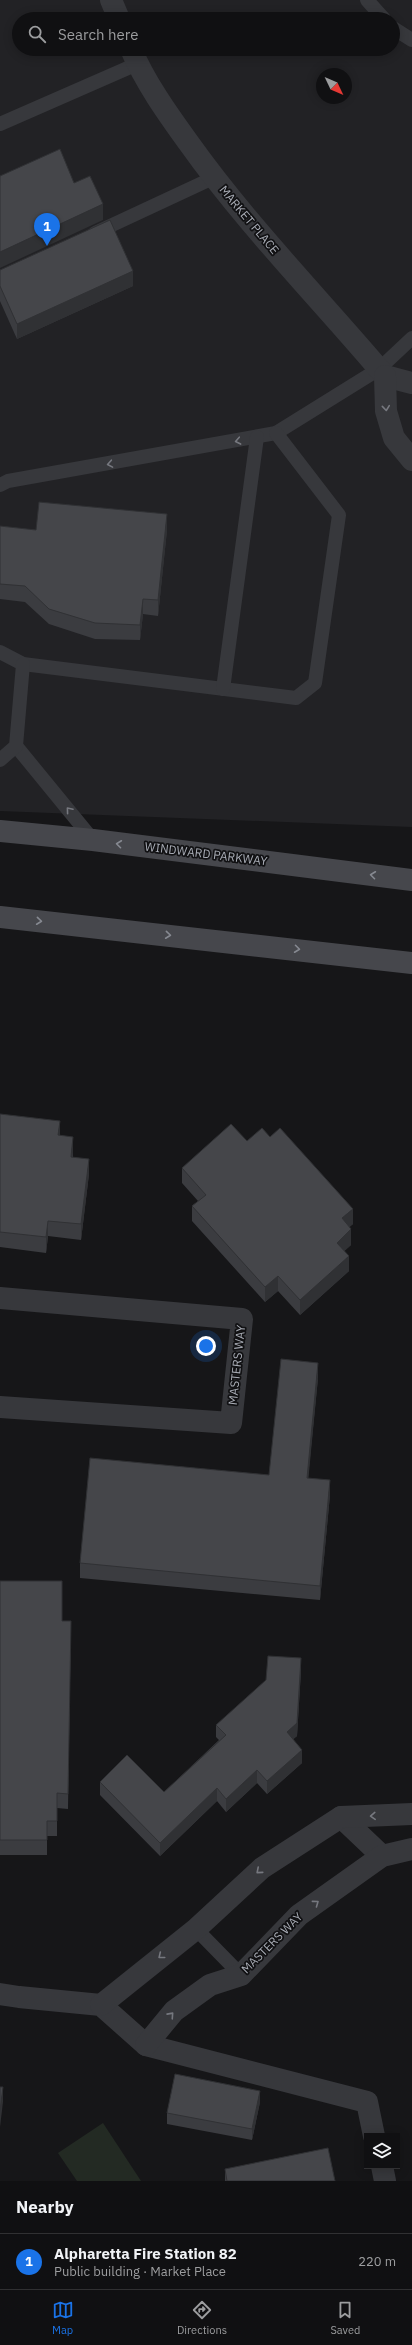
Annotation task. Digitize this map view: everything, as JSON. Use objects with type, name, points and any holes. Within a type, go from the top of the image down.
[{"type":"main road","name":"WINDWARD PARKWAY","points":[[0,832],[94,840],[412,880]]},
{"type":"main road","points":[[0,917],[412,963]]},
{"type":"street","points":[[111,0],[116,12]]},
{"type":"street","name":"MARKET PLACE","points":[[134,56],[176,124],[214,178],[241,212],[382,373]]},
{"type":"street","points":[[412,383],[382,373],[386,411],[394,438],[412,460]]},
{"type":"street","name":"MASTERS WAY","points":[[0,1298],[242,1319],[230,1423],[0,1407]]},
{"type":"street","points":[[100,2005],[196,1929],[262,1868],[342,1817],[412,1814]]},
{"type":"street","points":[[342,1817],[382,1856]]},
{"type":"street","name":"MASTERS WAY","points":[[146,2045],[174,2011],[210,1985],[241,1975],[299,1915],[382,1856],[412,1849]]},
{"type":"street","points":[[0,1994],[19,1998],[100,2005],[146,2045],[366,2102],[373,2133]]},
{"type":"street","points":[[383,2169],[385,2181]]},
{"type":"lane","points":[[367,0],[378,12]]},
{"type":"lane","points":[[400,32],[412,40]]},
{"type":"lane","points":[[0,124],[134,56]]},
{"type":"lane","points":[[85,238],[214,178]]},
{"type":"lane","points":[[0,485],[8,481],[276,433],[382,373],[412,338]]},
{"type":"lane","points":[[0,652],[23,664],[296,698],[315,683],[339,515],[276,433]]},
{"type":"lane","points":[[223,689],[257,437]]},
{"type":"lane","points":[[0,760],[16,746],[23,664]]},
{"type":"lane","points":[[16,746],[94,840]]},
{"type":"lane","points":[[196,1929],[241,1975]]},
{"type":"shaded area","points":[[0,0],[412,0],[412,827],[0,811]]},
{"type":"shaded area","points":[[103,2123],[141,2181],[77,2181],[58,2153]]},
{"type":"building","points":[[60,149],[74,183],[90,176],[103,204],[0,252],[0,176]]},
{"type":"building","points":[[110,220],[133,271],[17,324],[0,286],[0,270]]},
{"type":"building","points":[[39,502],[167,514],[158,600],[143,599],[140,625],[95,623],[49,609],[25,586],[0,584],[0,526],[36,530]]},
{"type":"building","points":[[0,1114],[60,1121],[58,1135],[73,1137],[71,1157],[89,1159],[81,1224],[48,1221],[46,1237],[0,1232]]},
{"type":"building","points":[[231,1124],[247,1141],[262,1128],[270,1137],[280,1128],[353,1209],[342,1218],[351,1229],[337,1243],[349,1256],[300,1300],[278,1276],[265,1287],[192,1206],[206,1195],[182,1168]]},
{"type":"building","points":[[281,1359],[318,1363],[307,1478],[330,1480],[320,1586],[80,1563],[90,1458],[269,1475]]},
{"type":"building","points":[[0,1581],[62,1581],[62,1621],[71,1621],[68,1794],[57,1793],[57,1821],[47,1821],[47,1840],[0,1840]]},
{"type":"building","points":[[268,1656],[301,1658],[297,1723],[287,1732],[302,1750],[267,1781],[257,1770],[226,1799],[217,1788],[160,1843],[100,1782],[127,1755],[164,1792],[226,1735],[216,1725],[266,1680]]},
{"type":"building","points":[[175,2074],[260,2091],[252,2129],[167,2113]]},
{"type":"building","points":[[0,2087],[3,2087],[0,2111]]},
{"type":"building","points":[[328,2148],[335,2181],[227,2181],[225,2169]]},
{"type":"place","name":"Alpharetta Fire Station 82","points":[[47,246]]}]
